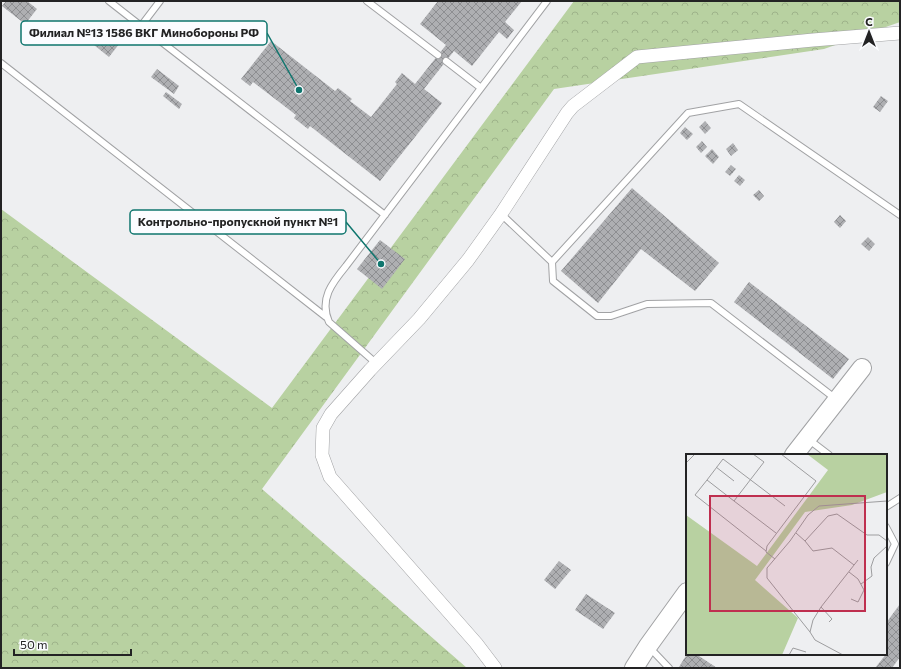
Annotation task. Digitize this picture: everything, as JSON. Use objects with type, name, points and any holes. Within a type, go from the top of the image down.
[{"type":"street","points":[[495,668],[476,643],[330,478],[322,455],[323,428],[334,410],[419,319],[468,260],[501,214],[573,106],[637,57],[900,33]]},
{"type":"street","points":[[795,454],[862,368]]},
{"type":"street","points":[[634,668],[686,593]]},
{"type":"lane","points":[[109,1],[385,215]]},
{"type":"lane","points":[[141,26],[160,1]]},
{"type":"lane","points":[[367,1],[438,55]]},
{"type":"lane","points":[[376,364],[328,322],[326,317],[326,302],[330,287],[547,1]]},
{"type":"lane","points":[[446,61],[481,88]]},
{"type":"lane","points":[[1,63],[326,317]]},
{"type":"lane","points":[[552,262],[688,113],[739,104],[900,215]]},
{"type":"lane","points":[[501,214],[552,262],[553,282],[597,316],[611,316],[647,304],[711,302],[837,400]]},
{"type":"lane","points":[[807,438],[828,454]]},
{"type":"lane","points":[[887,506],[900,498]]},
{"type":"lane","points":[[887,529],[895,544],[887,561]]},
{"type":"lane","points":[[648,646],[669,668]]},
{"type":"green space","points":[[574,1],[900,1],[900,22],[824,49],[554,89],[262,489],[467,668],[1,668],[1,209],[272,408]]},
{"type":"building","points":[[6,1],[27,1],[37,9],[25,24],[2,6]]},
{"type":"building","points":[[438,1],[522,1],[505,22],[514,30],[507,39],[499,32],[472,66],[454,51],[424,89],[442,103],[380,181],[310,126],[308,129],[294,118],[296,115],[253,82],[250,86],[241,79],[271,41],[335,91],[338,88],[352,99],[350,101],[371,117],[397,84],[395,82],[402,73],[415,84],[446,45],[420,24]]},
{"type":"building","points":[[108,28],[123,39],[109,57],[94,45]]},
{"type":"building","points":[[157,69],[179,86],[174,94],[151,77]]},
{"type":"building","points":[[166,92],[182,104],[179,109],[163,96]]},
{"type":"building","points":[[881,96],[888,101],[880,112],[873,107]]},
{"type":"building","points":[[705,121],[711,128],[705,134],[699,127]]},
{"type":"building","points":[[685,127],[693,134],[687,140],[680,133]]},
{"type":"building","points":[[702,141],[707,147],[701,153],[696,147]]},
{"type":"building","points":[[733,143],[738,150],[731,156],[726,149]]},
{"type":"building","points":[[712,149],[719,157],[713,164],[705,156]]},
{"type":"building","points":[[731,165],[736,169],[730,176],[725,172]]},
{"type":"building","points":[[739,175],[745,180],[740,186],[734,181]]},
{"type":"building","points":[[632,188],[719,263],[695,291],[641,249],[598,303],[561,271]]},
{"type":"building","points":[[759,190],[764,196],[759,201],[753,195]]},
{"type":"building","points":[[840,215],[846,221],[840,228],[834,222]]},
{"type":"building","points":[[868,237],[875,244],[869,251],[861,244]]},
{"type":"building","points":[[380,240],[405,259],[382,289],[357,269]]},
{"type":"building","points":[[749,282],[849,359],[833,379],[734,302]]},
{"type":"building","points":[[559,561],[571,570],[555,589],[544,580]]},
{"type":"building","points":[[586,594],[615,613],[603,629],[575,610]]},
{"type":"building","points":[[900,604],[900,657],[892,668],[875,668],[887,655],[887,622]]},
{"type":"building","points":[[686,655],[698,655],[717,668],[680,668],[679,667]]},
{"type":"place","name":"Филиал №13 1586 ВКГ Минобороны РФ","points":[[299,90]]},
{"type":"place","name":"Контрольно-пропускной пункт №1","points":[[381,264]]}]
